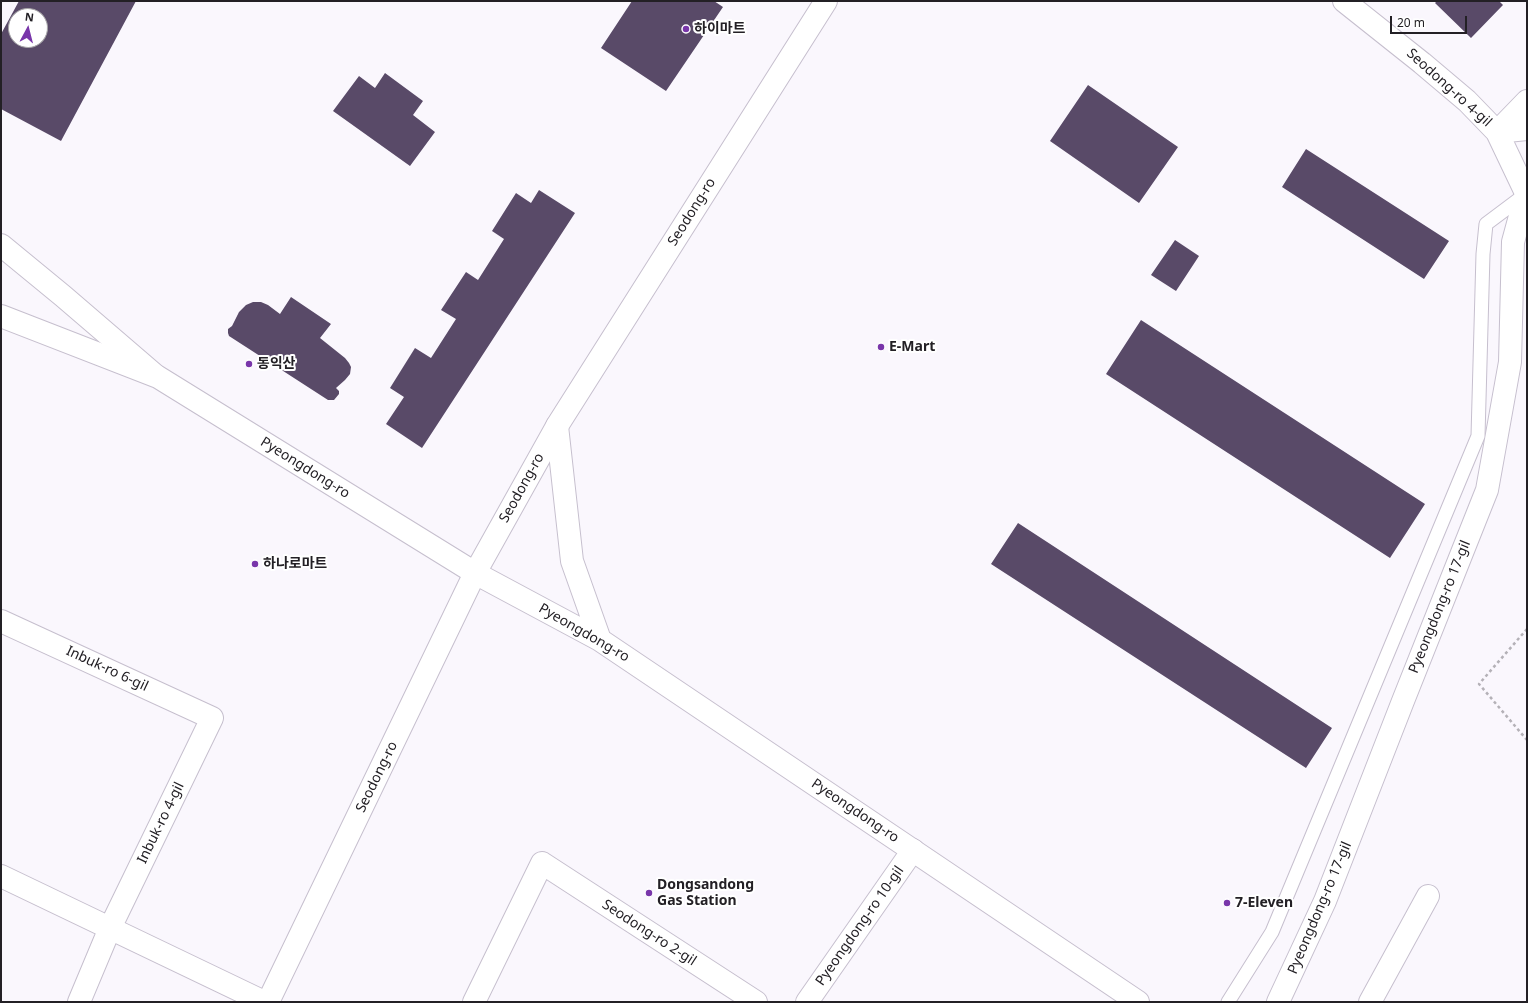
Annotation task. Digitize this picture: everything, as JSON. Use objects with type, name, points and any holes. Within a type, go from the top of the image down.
[{"type":"street","name":"Seodong-ro","points":[[268,1002],[475,573],[557,426],[826,1]]},
{"type":"street","name":"Seodong-ro 4-gil","points":[[1344,1],[1467,100],[1498,132],[1527,194]]},
{"type":"street","points":[[1498,132],[1527,101]]},
{"type":"street","points":[[1498,132],[1527,129]]},
{"type":"street","name":"Pyeongdong-ro 17-gil","points":[[1278,1002],[1326,901],[1403,701],[1487,490],[1510,362],[1513,242],[1527,194]]},
{"type":"street","points":[[1,245],[64,296],[158,377]]},
{"type":"street","name":"Pyeongdong-ro","points":[[1,316],[158,377],[475,573],[600,640],[1138,1002]]},
{"type":"street","points":[[557,426],[572,561],[600,640]]},
{"type":"street","name":"Inbuk-ro 6-gil","points":[[1,621],[212,718]]},
{"type":"street","name":"Inbuk-ro 4-gil","points":[[79,1002],[110,928],[212,718]]},
{"type":"street","name":"Pyeongdong-ro 10-gil","points":[[807,1002],[913,850]]},
{"type":"street","name":"Seodong-ro 2-gil","points":[[474,1002],[542,863],[756,1002]]},
{"type":"street","points":[[1,876],[264,1002]]},
{"type":"street","points":[[1370,1002],[1428,896]]},
{"type":"lane","points":[[1228,1002],[1272,932],[1478,436],[1483,254],[1486,224],[1527,194]]},
{"type":"path","points":[[1527,629],[1479,684],[1527,740]]},
{"type":"building","points":[[19,1],[136,1],[61,141],[1,109],[1,34],[8,21],[8,48],[48,48],[48,8],[15,8]]},
{"type":"building","points":[[632,1],[714,1],[723,7],[666,91],[601,48]]},
{"type":"building","points":[[1437,1],[1499,1],[1503,5],[1471,38],[1435,3]]},
{"type":"building","points":[[385,73],[423,101],[413,115],[435,132],[410,166],[333,111],[359,76],[375,88]]},
{"type":"building","points":[[1088,85],[1178,147],[1139,203],[1050,141]]},
{"type":"building","points":[[1306,149],[1449,241],[1424,279],[1282,187]]},
{"type":"building","points":[[539,190],[575,213],[422,448],[386,424],[404,397],[390,388],[415,348],[431,358],[456,319],[441,310],[466,272],[478,280],[504,239],[492,231],[516,193],[531,203]]},
{"type":"building","points":[[1175,240],[1199,256],[1176,291],[1151,275]]},
{"type":"building","points":[[291,297],[331,324],[320,338],[345,358],[351,367],[350,374],[336,388],[339,391],[339,394],[334,400],[328,400],[229,336],[228,329],[232,326],[239,312],[246,305],[253,302],[261,302],[268,305],[280,314]]},
{"type":"building","points":[[1141,320],[1425,504],[1390,558],[1106,374]]},
{"type":"building","points":[[1018,523],[1332,728],[1306,768],[991,564]]},
{"type":"place","name":"하이마트","points":[[686,29]]},
{"type":"place","name":"E-Mart","points":[[881,347]]},
{"type":"place","name":"동익산","points":[[249,364]]},
{"type":"place","name":"하나로마트","points":[[255,564]]},
{"type":"place","name":"Dongsandong Gas Station","points":[[649,893]]},
{"type":"place","name":"7-Eleven","points":[[1227,903]]}]
